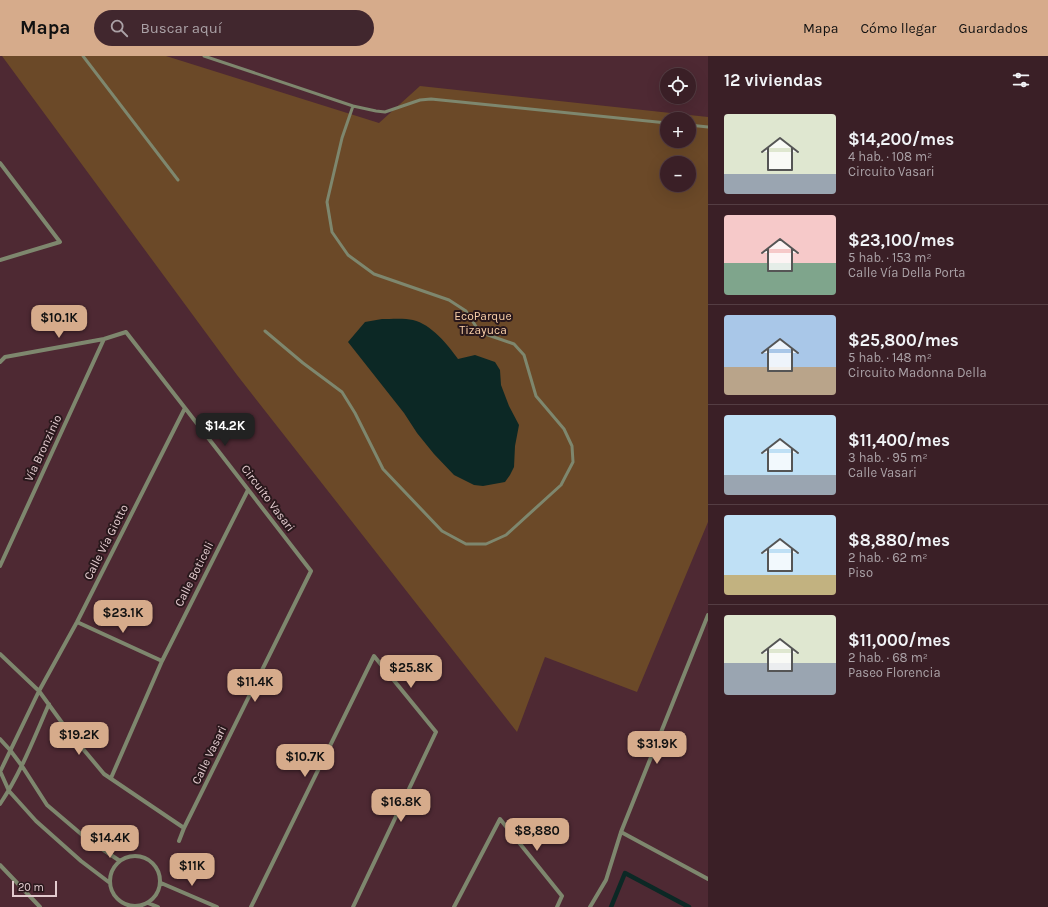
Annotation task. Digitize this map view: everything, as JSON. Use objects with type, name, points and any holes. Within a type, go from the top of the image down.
[{"type":"street","points":[[0,164],[60,242],[0,260]]},
{"type":"street","name":"Circuito Vasari","points":[[0,362],[5,357],[104,339],[126,332],[311,571]]},
{"type":"street","name":"Vía Bronzinio","points":[[0,566],[104,339]]},
{"type":"street","name":"Calle Vía Giotto","points":[[0,771],[39,691],[77,622],[185,408]]},
{"type":"street","name":"Calle Boticeli","points":[[111,778],[162,661],[248,490]]},
{"type":"street","name":"Calle Vasari","points":[[179,841],[184,828],[311,571]]},
{"type":"street","points":[[590,907],[606,880],[621,832],[708,615]]},
{"type":"street","points":[[77,622],[162,661]]},
{"type":"street","points":[[0,654],[39,691],[68,731],[104,774],[184,828]]},
{"type":"street","points":[[251,907],[374,656],[436,732],[353,907]]},
{"type":"street","points":[[0,804],[9,791],[22,766],[49,704]]},
{"type":"street","points":[[0,739],[22,766],[47,805],[87,839],[120,861]]},
{"type":"street","points":[[0,771],[9,791],[36,821],[110,883]]},
{"type":"street","points":[[454,907],[500,819],[562,896],[557,907]]},
{"type":"street","points":[[621,832],[708,879]]},
{"type":"street","points":[[135,856],[144,857],[151,861],[160,874],[161,883],[159,891],[148,903],[140,906],[132,906],[117,898],[112,891],[110,883],[114,867],[127,857],[135,856]]},
{"type":"street","points":[[0,865],[40,907]]},
{"type":"street","points":[[161,883],[217,907]]},
{"type":"street","points":[[148,903],[158,907]]},
{"type":"lane","points":[[83,56],[178,180]]},
{"type":"lane","points":[[204,56],[353,106],[376,111],[385,112],[420,100],[431,99],[660,122]]},
{"type":"lane","points":[[265,331],[342,392],[355,413],[383,469],[442,531],[466,544],[486,544],[506,535],[561,485],[574,462],[572,446],[564,429],[536,396],[524,355],[514,344],[488,335],[477,328],[466,311],[449,300],[374,274],[348,255],[332,232],[327,202],[342,138],[353,106]]},
{"type":"lane","points":[[696,126],[708,127]]},
{"type":"green space","name":"EcoParque Tizayuca","points":[[2,56],[166,56],[379,123],[420,86],[662,112],[660,112],[660,148],[696,148],[696,116],[708,117],[708,522],[637,692],[545,657],[517,732],[237,375]]},
{"type":"shaded area","points":[[382,319],[406,319],[420,322],[433,330],[458,359],[475,355],[495,362],[500,370],[501,385],[509,406],[519,425],[515,446],[514,467],[505,482],[483,486],[474,485],[454,475],[417,433],[404,413],[348,342],[365,322]]},
{"type":"waterway","points":[[611,907],[625,873],[689,907]]}]
